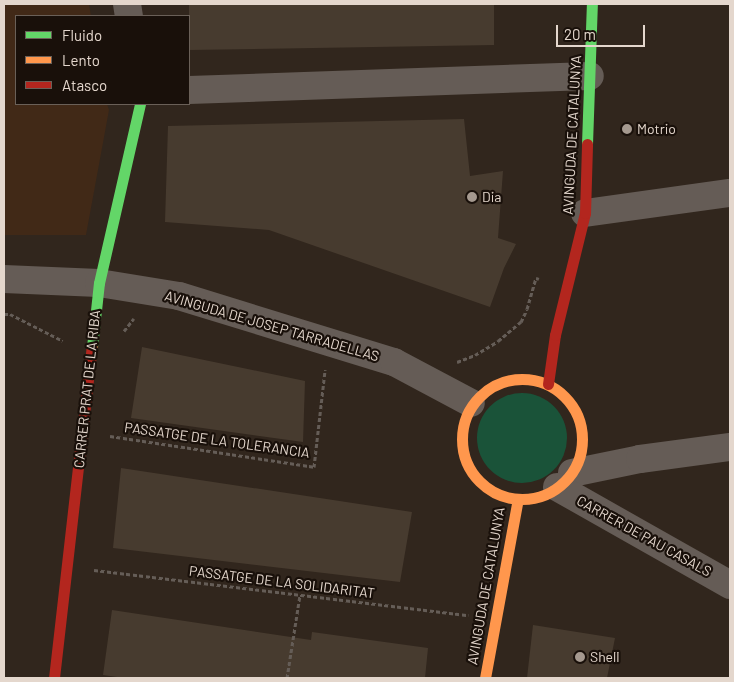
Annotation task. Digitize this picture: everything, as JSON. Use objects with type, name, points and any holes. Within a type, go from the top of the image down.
[{"type":"street","name":"AVINGUDA DE CATALUNYA","points":[[548,384],[554,335],[585,213],[592,4]]},
{"type":"street","points":[[190,90],[590,76]]},
{"type":"street","name":"CARRER PRAT DE LA RIBA","points":[[54,678],[99,283],[140,105]]},
{"type":"street","points":[[585,213],[730,192]]},
{"type":"street","name":"AVINGUDA DE JOSEP TARRADELLAS","points":[[4,279],[99,283],[179,296],[394,362],[471,403]]},
{"type":"street","points":[[565,480],[580,454],[582,433],[577,413],[565,396],[548,384],[526,379],[505,381],[471,403],[463,425],[462,446],[467,466],[480,482],[497,494],[518,499],[538,497],[565,480],[640,460],[730,447]]},
{"type":"street","name":"CARRER DE PAU CASALS","points":[[565,480],[730,585]]},
{"type":"street","name":"AVINGUDA DE CATALUNYA","points":[[484,678],[518,499]]},
{"type":"path","points":[[455,363],[469,358],[498,341],[521,322],[536,278]]},
{"type":"path","points":[[4,314],[10,314],[64,342]]},
{"type":"path","name":"PASSATGE DE LA TOLERANCIA","points":[[82,432],[314,467],[329,342]]},
{"type":"path","name":"PASSATGE DE LA SOLIDARITAT","points":[[67,567],[496,619]]},
{"type":"path","points":[[288,678],[300,595]]},
{"type":"shaded area","points":[[4,4],[89,4],[91,15],[15,15],[15,105],[107,105],[109,110],[86,235],[4,235]]},
{"type":"green space","points":[[522,393],[539,396],[554,406],[564,421],[567,438],[564,455],[554,470],[539,480],[522,483],[505,480],[490,470],[480,455],[477,438],[480,421],[490,406],[505,396]]},
{"type":"building","points":[[189,4],[494,4],[494,45],[190,50]]},
{"type":"building","points":[[464,119],[470,176],[503,171],[498,238],[516,244],[504,268],[490,307],[269,230],[165,222],[168,126]]},
{"type":"building","points":[[142,347],[305,381],[303,442],[131,418]]},
{"type":"building","points":[[121,468],[412,512],[400,582],[113,548]]},
{"type":"building","points":[[112,610],[311,640],[312,632],[428,648],[425,678],[124,678],[103,675]]},
{"type":"building","points":[[533,625],[615,638],[607,678],[527,678]]},
{"type":"traffic: fast","points":[[587,144],[592,4]]},
{"type":"traffic: fast","points":[[92,347],[99,283],[140,105]]},
{"type":"traffic: slow","points":[[522,379],[534,380],[545,384],[555,389],[564,397],[572,406],[577,416],[581,427],[582,439],[581,451],[577,462],[572,472],[564,481],[555,489],[545,494],[534,498],[522,499],[510,498],[499,494],[489,489],[480,481],[472,472],[467,462],[463,451],[462,439],[463,427],[467,416],[472,406],[480,397],[489,389],[499,384],[510,380],[522,379]]},
{"type":"traffic: slow","points":[[485,678],[518,499]]},
{"type":"traffic: jam","points":[[548,384],[555,335],[585,213],[587,144]]},
{"type":"traffic: jam","points":[[54,678],[92,347]]},
{"type":"place","name":"Motrio","points":[[627,129]]},
{"type":"place","name":"Dia","points":[[472,197]]},
{"type":"place","name":"Shell","points":[[580,657]]}]
